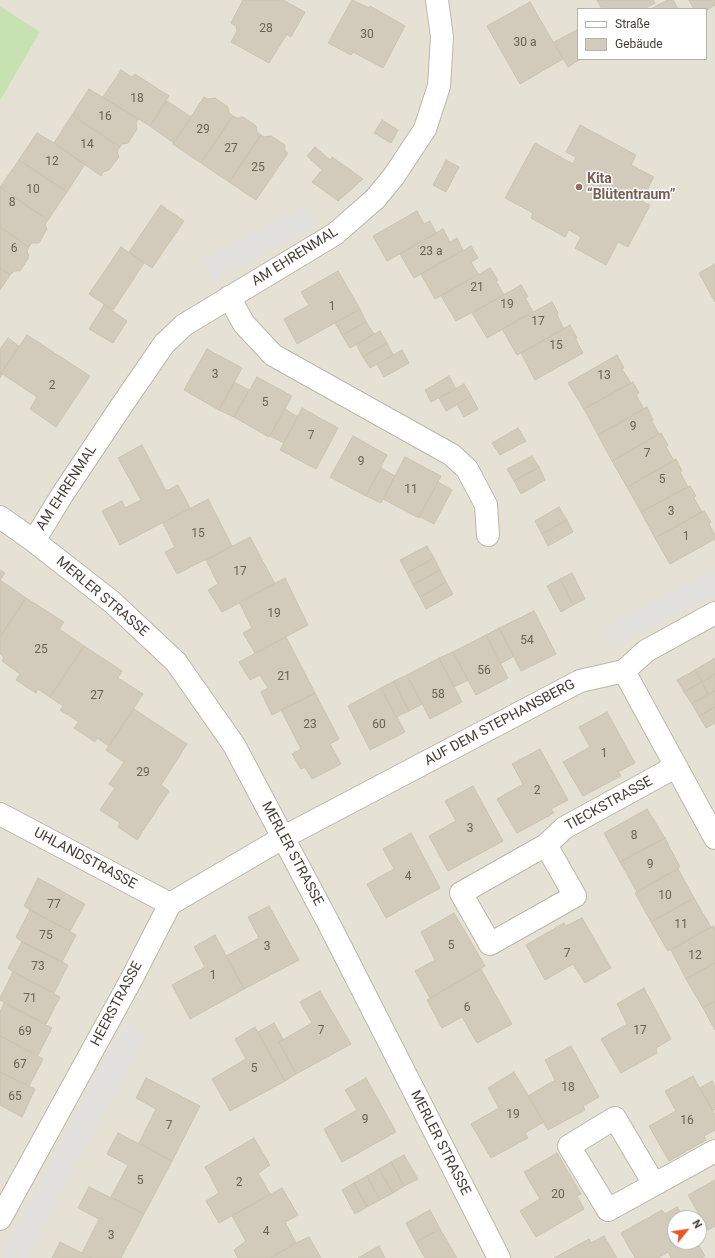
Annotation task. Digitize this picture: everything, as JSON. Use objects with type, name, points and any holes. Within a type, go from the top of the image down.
[{"type":"street","name":"AM EHRENMAL","points":[[34,541],[62,495],[164,344],[184,325],[334,234],[374,200],[394,176],[426,129],[439,86],[442,37],[437,0]]},
{"type":"street","points":[[229,297],[244,324],[273,355],[452,455],[467,469],[486,505],[488,536]]},
{"type":"street","name":"MERLER STRASSE","points":[[0,517],[34,541],[112,602],[176,662],[234,745],[329,924],[498,1258]]},
{"type":"street","name":"AUF DEM STEPHANSBERG","points":[[284,837],[580,681],[624,671],[646,651],[715,613]]},
{"type":"street","points":[[624,671],[715,838]]},
{"type":"street","name":"TIECKSTRASSE","points":[[546,845],[575,896],[490,944],[461,893],[546,845],[564,828],[675,767]]},
{"type":"street","name":"UHLANDSTRASSE","points":[[0,814],[170,904]]},
{"type":"street","points":[[170,904],[284,837]]},
{"type":"street","name":"HEERSTRASSE","points":[[0,1219],[128,986],[170,904]]},
{"type":"street","points":[[654,1184],[715,1151]]},
{"type":"shaded area","points":[[0,0],[715,0],[715,1258],[0,1258],[0,101],[40,32],[0,6]]},
{"type":"shaded area","points":[[306,205],[319,224],[214,281],[203,259]]},
{"type":"shaded area","points":[[715,568],[715,594],[614,647],[604,628]]},
{"type":"shaded area","points":[[125,1020],[147,1032],[27,1258],[4,1258],[0,1256]]},
{"type":"green space","points":[[0,6],[40,32],[0,101]]},
{"type":"building","points":[[243,0],[283,0],[305,12],[291,37],[287,34],[269,63],[231,42],[237,31],[236,26],[231,23]]},
{"type":"building","points":[[352,0],[369,8],[370,6],[405,26],[383,68],[353,52],[351,55],[328,43]]},
{"type":"building","points":[[597,0],[653,0],[655,3],[646,8],[601,8]]},
{"type":"building","points":[[667,0],[673,0],[677,8],[653,8]]},
{"type":"building","points":[[689,0],[715,0],[715,5],[707,10],[707,8],[693,8]]},
{"type":"building","points":[[530,2],[563,59],[520,84],[487,26]]},
{"type":"building","points":[[577,30],[577,60],[579,60],[568,67],[554,42]]},
{"type":"building","points":[[121,70],[132,77],[135,74],[169,96],[150,126],[103,97]]},
{"type":"building","points":[[89,89],[138,119],[136,123],[137,129],[128,143],[122,144],[120,147],[72,115]]},
{"type":"building","points":[[204,97],[208,99],[215,98],[228,107],[229,113],[233,116],[201,163],[173,144]]},
{"type":"building","points":[[167,101],[191,117],[174,143],[150,126]]},
{"type":"building","points":[[72,115],[120,147],[117,151],[119,157],[109,170],[103,172],[101,176],[54,143]]},
{"type":"building","points":[[233,116],[237,118],[243,117],[256,126],[257,132],[261,135],[229,182],[201,163]]},
{"type":"building","points":[[382,120],[398,130],[391,143],[374,133]]},
{"type":"building","name":"Kita “Blütentraum”","points":[[580,125],[636,155],[631,165],[654,177],[641,201],[650,205],[628,247],[618,242],[606,265],[575,248],[581,237],[569,230],[565,237],[531,218],[533,213],[505,198],[535,143],[573,164],[576,157],[566,152]]},
{"type":"building","points":[[37,133],[85,164],[67,192],[19,160]]},
{"type":"building","points":[[261,135],[264,137],[271,136],[285,145],[285,151],[288,153],[256,200],[229,182]]},
{"type":"building","points":[[315,147],[330,160],[332,157],[363,179],[338,201],[312,182],[322,170],[307,156]]},
{"type":"building","points":[[19,160],[67,192],[48,220],[0,187]]},
{"type":"building","points":[[446,160],[459,167],[446,192],[433,185]]},
{"type":"building","points":[[0,187],[48,220],[45,224],[47,229],[39,243],[31,243],[29,247],[0,227]]},
{"type":"building","points":[[161,205],[184,221],[152,268],[129,252]]},
{"type":"building","points":[[417,211],[424,224],[430,221],[436,233],[387,261],[373,236]]},
{"type":"building","points":[[0,227],[29,247],[27,251],[29,257],[20,271],[14,271],[10,275],[0,268]]},
{"type":"building","points":[[443,229],[450,242],[457,238],[463,250],[414,278],[400,254]]},
{"type":"building","points":[[471,246],[478,258],[471,262],[478,274],[435,299],[421,274]]},
{"type":"building","points":[[121,247],[144,263],[113,310],[89,294]]},
{"type":"building","points":[[715,264],[715,302],[699,273]]},
{"type":"building","points":[[0,268],[10,275],[0,290]]},
{"type":"building","points":[[490,268],[498,280],[496,281],[504,295],[456,321],[441,296]]},
{"type":"building","points":[[338,271],[360,309],[297,344],[284,319],[309,305],[301,292]]},
{"type":"building","points":[[521,285],[528,297],[525,298],[533,312],[487,338],[472,313]]},
{"type":"building","points":[[552,302],[564,329],[517,355],[502,329]]},
{"type":"building","points":[[104,305],[127,321],[113,343],[89,329]]},
{"type":"building","points":[[360,309],[366,322],[342,335],[335,323]]},
{"type":"building","points":[[366,322],[374,334],[350,348],[342,335]]},
{"type":"building","points":[[570,325],[583,353],[535,380],[521,353]]},
{"type":"building","points":[[380,331],[387,343],[363,357],[356,344]]},
{"type":"building","points":[[27,335],[90,376],[56,427],[30,409],[37,397],[1,373]]},
{"type":"building","points":[[8,338],[19,346],[1,373],[3,374],[0,378],[0,349]]},
{"type":"building","points":[[387,343],[393,355],[370,368],[363,357]]},
{"type":"building","points":[[207,349],[242,368],[219,410],[184,390]]},
{"type":"building","points":[[402,350],[409,363],[384,377],[377,364]]},
{"type":"building","points":[[617,355],[624,368],[622,369],[631,383],[584,409],[568,383]]},
{"type":"building","points":[[449,376],[456,389],[431,402],[425,390]]},
{"type":"building","points":[[257,377],[292,396],[269,437],[234,417]]},
{"type":"building","points":[[234,382],[249,390],[234,417],[219,410]]},
{"type":"building","points":[[633,382],[639,393],[636,395],[644,409],[598,435],[584,409]]},
{"type":"building","points":[[464,384],[471,396],[446,411],[439,398]]},
{"type":"building","points":[[471,396],[478,409],[464,417],[457,404]]},
{"type":"building","points":[[647,407],[653,420],[651,420],[659,434],[612,461],[598,435]]},
{"type":"building","points":[[302,408],[338,428],[316,469],[280,450]]},
{"type":"building","points":[[285,409],[298,417],[284,443],[270,436]]},
{"type":"building","points":[[518,428],[526,441],[500,455],[492,443]]},
{"type":"building","points":[[661,433],[668,445],[666,447],[674,461],[627,487],[612,461]]},
{"type":"building","points":[[353,436],[387,455],[366,496],[330,477]]},
{"type":"building","points":[[142,445],[166,491],[178,485],[190,508],[120,545],[102,511],[122,501],[125,508],[141,500],[118,458]]},
{"type":"building","points":[[532,456],[539,467],[514,481],[507,469]]},
{"type":"building","points":[[405,457],[441,476],[419,518],[383,499]]},
{"type":"building","points":[[676,459],[682,471],[680,472],[688,487],[641,512],[627,487]]},
{"type":"building","points":[[539,467],[545,480],[521,494],[514,481]]},
{"type":"building","points":[[381,468],[395,476],[381,503],[366,496]]},
{"type":"building","points":[[438,482],[452,490],[434,524],[419,516]]},
{"type":"building","points":[[690,486],[696,496],[694,498],[702,512],[655,538],[641,512]]},
{"type":"building","points":[[208,499],[232,546],[177,574],[165,552],[175,547],[163,523]]},
{"type":"building","points":[[559,507],[567,520],[542,534],[535,521]]},
{"type":"building","points":[[704,511],[711,522],[709,524],[715,535],[715,539],[670,564],[655,538]]},
{"type":"building","points":[[567,520],[573,532],[548,546],[542,534]]},
{"type":"building","points":[[250,537],[275,584],[222,612],[208,590],[218,584],[206,560]]},
{"type":"building","points":[[427,546],[434,558],[407,573],[400,560]]},
{"type":"building","points":[[434,558],[440,570],[413,585],[407,573]]},
{"type":"building","points":[[0,570],[5,573],[0,580]]},
{"type":"building","points":[[440,570],[446,582],[420,597],[413,585]]},
{"type":"building","points":[[572,573],[585,599],[573,605],[560,579]]},
{"type":"building","points":[[285,578],[308,625],[255,653],[243,633],[252,628],[239,602]]},
{"type":"building","points":[[560,579],[573,605],[561,612],[547,586]]},
{"type":"building","points":[[0,580],[26,598],[0,637]]},
{"type":"building","points":[[446,582],[453,594],[426,609],[420,597]]},
{"type":"building","points":[[26,598],[64,622],[59,629],[84,646],[50,697],[38,689],[36,693],[16,680],[20,674],[2,661],[4,657],[0,654],[0,637]]},
{"type":"building","points":[[534,611],[556,654],[521,671],[499,628]]},
{"type":"building","points":[[499,628],[514,656],[500,664],[486,635]]},
{"type":"building","points":[[486,635],[508,678],[476,695],[453,652]]},
{"type":"building","points":[[286,637],[315,693],[272,715],[261,692],[268,688],[260,675],[250,680],[239,662]]},
{"type":"building","points":[[84,646],[122,671],[118,678],[143,694],[109,746],[97,738],[95,742],[74,728],[79,722],[60,710],[63,706],[50,697]]},
{"type":"building","points":[[453,652],[468,680],[454,687],[439,658]]},
{"type":"building","points":[[439,658],[462,702],[430,719],[407,675]]},
{"type":"building","points":[[715,658],[715,674],[702,682],[695,670]]},
{"type":"building","points":[[695,670],[702,682],[684,692],[677,680]]},
{"type":"building","points":[[715,674],[715,691],[708,694],[702,682]]},
{"type":"building","points":[[407,675],[422,704],[409,711],[394,681]]},
{"type":"building","points":[[394,681],[409,711],[396,717],[381,688]]},
{"type":"building","points":[[702,682],[708,694],[692,704],[684,692]]},
{"type":"building","points":[[381,688],[405,732],[370,750],[348,706]]},
{"type":"building","points":[[715,691],[715,707],[699,716],[692,704]]},
{"type":"building","points":[[315,693],[339,739],[330,744],[341,764],[312,779],[305,767],[301,769],[292,754],[301,749],[281,710]]},
{"type":"building","points":[[715,707],[715,723],[706,728],[699,716]]},
{"type":"building","points":[[134,709],[187,744],[161,785],[169,791],[137,840],[118,827],[120,823],[100,810],[115,788],[109,784],[124,762],[106,750]]},
{"type":"building","points":[[607,712],[635,763],[618,772],[621,776],[583,796],[563,762],[590,747],[579,727]]},
{"type":"building","points":[[540,749],[568,800],[551,809],[554,813],[517,833],[497,799],[523,784],[512,764]]},
{"type":"building","points":[[473,786],[503,841],[448,871],[429,836],[456,821],[445,801]]},
{"type":"building","points":[[647,809],[665,838],[620,862],[604,833]]},
{"type":"building","points":[[411,833],[440,888],[386,918],[367,884],[394,869],[383,849]]},
{"type":"building","points":[[665,838],[680,867],[637,892],[620,862]]},
{"type":"building","points":[[678,869],[694,898],[651,922],[635,893]]},
{"type":"building","points":[[38,878],[85,904],[70,931],[24,906]]},
{"type":"building","points":[[694,898],[711,927],[668,951],[651,922]]},
{"type":"building","points":[[269,906],[299,960],[244,989],[226,956],[259,938],[248,917]]},
{"type":"building","points":[[30,910],[76,935],[62,962],[22,942],[16,937]]},
{"type":"building","points":[[454,913],[485,966],[430,998],[415,971],[435,960],[421,932]]},
{"type":"building","points":[[582,918],[611,968],[585,983],[573,964],[545,980],[526,945],[564,923],[566,926]]},
{"type":"building","points":[[713,926],[715,929],[715,963],[686,979],[671,950]]},
{"type":"building","points":[[215,935],[244,989],[190,1019],[172,985],[205,967],[194,947]]},
{"type":"building","points":[[22,942],[68,965],[54,993],[8,968]]},
{"type":"building","points":[[715,963],[715,1001],[703,1008],[686,979]]},
{"type":"building","points":[[481,969],[512,1024],[477,1043],[462,1017],[442,1028],[427,1000]]},
{"type":"building","points":[[13,972],[60,997],[46,1024],[0,1000]]},
{"type":"building","points":[[644,988],[671,1039],[656,1048],[657,1053],[621,1073],[601,1039],[627,1024],[617,1004]]},
{"type":"building","points":[[320,991],[351,1044],[296,1074],[279,1042],[312,1023],[300,1002]]},
{"type":"building","points":[[715,1001],[715,1030],[703,1008]]},
{"type":"building","points":[[4,1003],[52,1028],[38,1055],[0,1036],[0,1012]]},
{"type":"building","points":[[274,1023],[283,1039],[279,1042],[296,1074],[285,1081],[258,1032]]},
{"type":"building","points":[[255,1027],[285,1081],[230,1111],[212,1079],[246,1059],[235,1039]]},
{"type":"building","points":[[0,1036],[43,1059],[29,1086],[0,1072]]},
{"type":"building","points":[[571,1046],[599,1097],[583,1106],[585,1110],[548,1130],[528,1096],[555,1080],[545,1060]]},
{"type":"building","points":[[0,1072],[35,1089],[22,1117],[0,1105]]},
{"type":"building","points":[[514,1072],[544,1122],[525,1133],[528,1138],[491,1158],[471,1124],[499,1108],[488,1088]]},
{"type":"building","points":[[693,1076],[715,1115],[715,1130],[704,1136],[706,1140],[669,1161],[649,1126],[676,1111],[665,1091]]},
{"type":"building","points":[[146,1078],[200,1106],[172,1161],[139,1143],[156,1109],[136,1098]]},
{"type":"building","points":[[366,1078],[396,1132],[342,1162],[324,1129],[357,1110],[345,1090]]},
{"type":"building","points":[[712,1081],[715,1087],[715,1109],[713,1111],[700,1088]]},
{"type":"building","points":[[118,1133],[172,1161],[144,1214],[111,1197],[128,1165],[107,1154]]},
{"type":"building","points":[[254,1138],[270,1165],[258,1173],[270,1194],[219,1223],[206,1201],[219,1193],[205,1167]]},
{"type":"building","points":[[557,1153],[581,1194],[577,1196],[584,1209],[536,1237],[520,1211],[540,1199],[524,1172]]},
{"type":"building","points":[[404,1155],[418,1179],[404,1186],[391,1162]]},
{"type":"building","points":[[391,1162],[404,1186],[393,1193],[379,1169]]},
{"type":"building","points":[[379,1169],[393,1193],[380,1200],[367,1176]]},
{"type":"building","points":[[367,1176],[380,1200],[367,1207],[354,1183]]},
{"type":"building","points":[[715,1180],[715,1226],[708,1230],[707,1210],[697,1210],[688,1195]]},
{"type":"building","points":[[354,1183],[367,1207],[355,1214],[342,1190]]},
{"type":"building","points":[[89,1187],[144,1214],[121,1258],[92,1258],[82,1253],[99,1219],[78,1208]]},
{"type":"building","points":[[282,1188],[298,1215],[285,1222],[296,1243],[270,1258],[238,1258],[234,1250],[246,1241],[232,1216]]},
{"type":"building","points":[[677,1207],[679,1210],[672,1210]]},
{"type":"building","points":[[430,1210],[440,1229],[416,1242],[406,1223]]},
{"type":"building","points":[[662,1210],[665,1214],[667,1213],[667,1250],[702,1250],[705,1256],[702,1258],[671,1258],[668,1252],[658,1258],[635,1258],[621,1233]]},
{"type":"building","points":[[440,1229],[457,1258],[425,1258],[416,1242]]},
{"type":"building","points":[[604,1236],[617,1258],[554,1258],[589,1239],[591,1243]]},
{"type":"building","points":[[309,1237],[321,1258],[270,1258],[296,1243]]},
{"type":"building","points":[[60,1242],[92,1258],[52,1258]]},
{"type":"building","points":[[379,1246],[385,1258],[358,1258]]},
{"type":"place","name":"Kita “Blütentraum”","points":[[579,187]]}]
